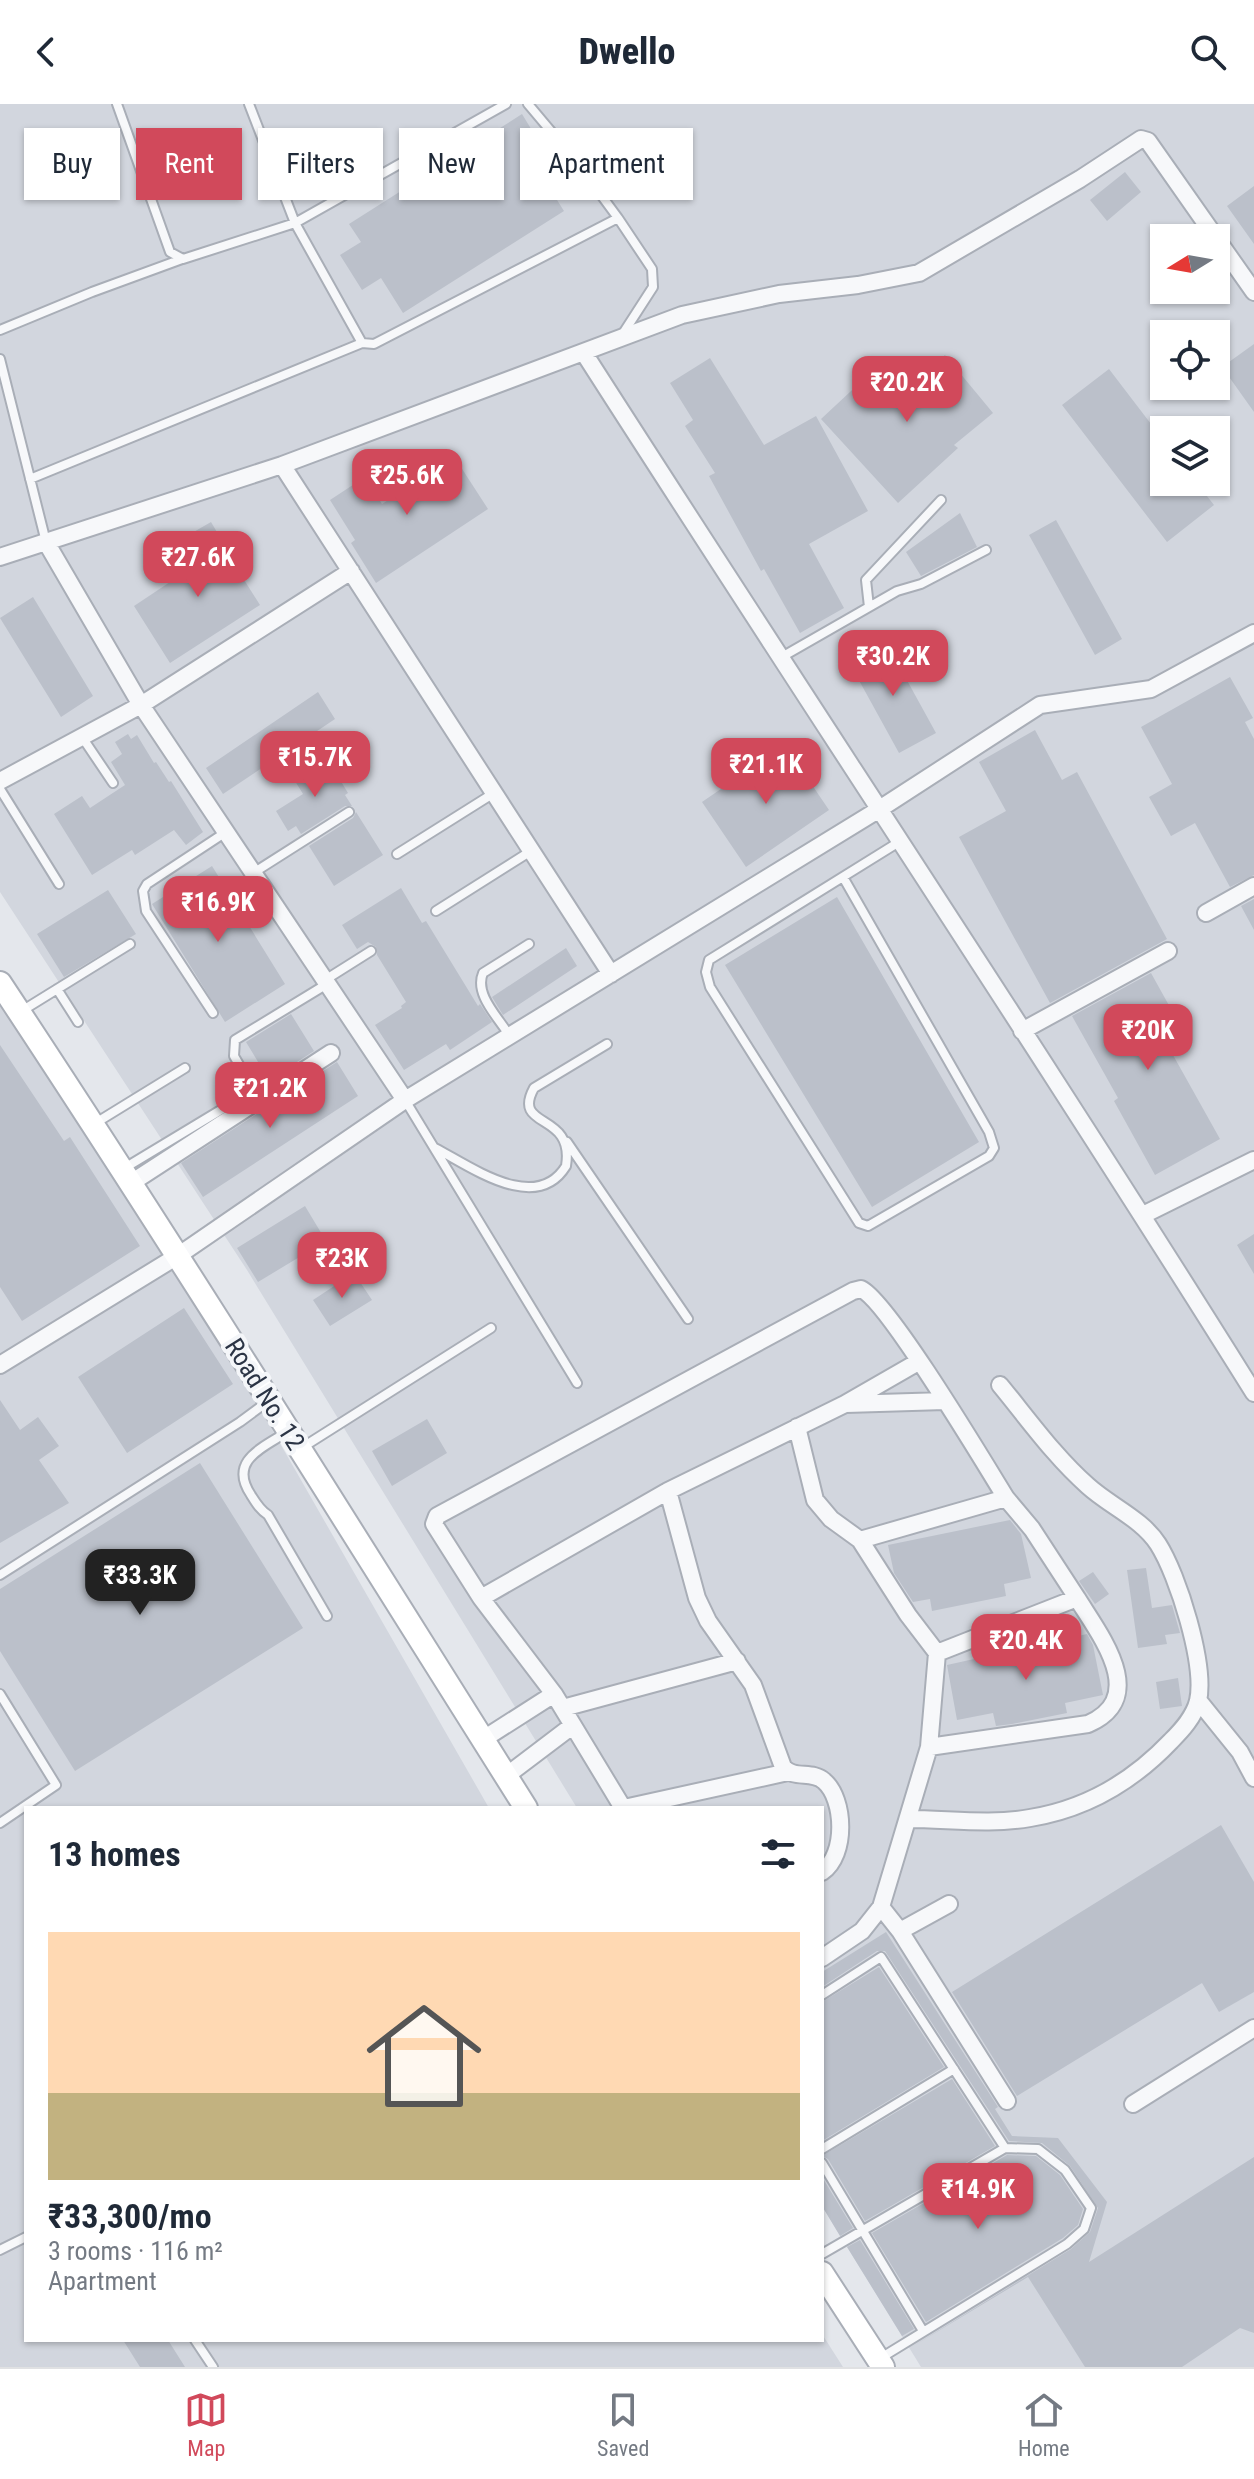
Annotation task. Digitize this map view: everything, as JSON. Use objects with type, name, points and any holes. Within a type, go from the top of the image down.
[{"type":"street","points":[[0,557],[282,465],[682,315],[779,294],[858,285],[919,273],[1080,179],[1141,139],[1148,141],[1254,292]]},
{"type":"street","points":[[584,353],[1143,1215],[1254,1393]]},
{"type":"street","points":[[282,465],[611,974]]},
{"type":"street","points":[[46,542],[141,705],[405,1100]]},
{"type":"street","points":[[0,781],[141,705],[351,571]]},
{"type":"street","points":[[0,1365],[179,1255],[405,1100],[878,810],[1040,705],[1151,689],[1253,638]]},
{"type":"street","points":[[1206,913],[1254,886]]},
{"type":"street","points":[[1022,1031],[1168,951]]},
{"type":"street","name":"Road No. 12","points":[[0,983],[179,1255],[525,1806]]},
{"type":"street","points":[[127,1176],[331,1053]]},
{"type":"street","points":[[1143,1215],[1254,1160]]},
{"type":"street","points":[[622,1806],[558,1701],[481,1598],[434,1524],[437,1516],[861,1289],[876,1299],[1006,1498],[1032,1529],[1116,1664],[1117,1690],[1112,1703],[1099,1719],[1088,1724],[929,1747]]},
{"type":"street","points":[[481,1598],[668,1491],[845,1404],[918,1362]]},
{"type":"street","points":[[908,1819],[1010,1821],[1053,1814],[1088,1802],[1123,1783],[1164,1749],[1192,1716],[1198,1700],[1195,1658],[1181,1593],[1157,1541],[1074,1473],[1000,1385]]},
{"type":"street","points":[[845,1404],[945,1401]]},
{"type":"street","points":[[797,1427],[815,1500],[831,1519],[860,1540],[908,1615],[937,1653],[929,1747],[881,1907],[862,1931],[824,1957]]},
{"type":"street","points":[[668,1491],[697,1598],[708,1621],[753,1685],[788,1772]]},
{"type":"street","points":[[860,1540],[1006,1498]]},
{"type":"street","points":[[937,1653],[1077,1598]]},
{"type":"street","points":[[482,1740],[558,1701],[737,1661]]},
{"type":"street","points":[[1198,1700],[1240,1752],[1254,1778]]},
{"type":"street","points":[[506,1776],[572,1726]]},
{"type":"street","points":[[632,1806],[788,1772],[819,1777],[825,1781],[834,1799],[841,1830],[839,1850],[834,1861],[824,1870]]},
{"type":"street","points":[[900,1931],[949,1904]]},
{"type":"street","points":[[881,1907],[900,1931],[1007,2101]]},
{"type":"street","points":[[1133,2104],[1254,2028]]},
{"type":"street","points":[[824,2276],[880,2363]]},
{"type":"lane","points":[[117,104],[170,252],[183,259]]},
{"type":"lane","points":[[249,104],[295,223],[362,343]]},
{"type":"lane","points":[[0,330],[92,292],[295,223],[506,104]]},
{"type":"lane","points":[[528,104],[576,161],[652,269],[653,287],[622,335]]},
{"type":"lane","points":[[30,479],[362,343],[374,344],[618,218]]},
{"type":"lane","points":[[0,359],[46,542]]},
{"type":"lane","points":[[869,607],[866,580],[941,500]]},
{"type":"lane","points":[[780,658],[897,591],[921,584],[986,550]]},
{"type":"lane","points":[[82,737],[113,783]]},
{"type":"lane","points":[[0,789],[59,884]]},
{"type":"lane","points":[[397,854],[494,793]]},
{"type":"lane","points":[[253,873],[349,812]]},
{"type":"lane","points":[[213,1013],[146,911],[143,891],[147,884],[226,832]]},
{"type":"lane","points":[[843,877],[989,1132],[994,1148],[989,1156],[868,1226],[859,1223],[710,987],[706,972],[709,960],[899,842]]},
{"type":"lane","points":[[436,911],[531,851]]},
{"type":"lane","points":[[19,1012],[130,944]]},
{"type":"lane","points":[[510,1036],[479,989],[480,979],[483,973],[529,944]]},
{"type":"lane","points":[[248,1080],[234,1056],[235,1040],[371,951]]},
{"type":"lane","points":[[57,989],[78,1022]]},
{"type":"lane","points":[[607,1044],[534,1088],[528,1099],[529,1108],[533,1115],[562,1135],[688,1319]]},
{"type":"lane","points":[[93,1124],[185,1068]]},
{"type":"lane","points":[[127,1176],[239,1099]]},
{"type":"lane","points":[[405,1100],[577,1383]]},
{"type":"lane","points":[[434,1148],[513,1186],[530,1188],[553,1180],[566,1166],[568,1156],[562,1135]]},
{"type":"lane","points":[[327,1616],[268,1515],[246,1488],[243,1473],[245,1462],[250,1456],[293,1440],[491,1328]]},
{"type":"lane","points":[[0,1575],[268,1401]]},
{"type":"lane","points":[[0,1694],[56,1785],[25,1806]]},
{"type":"lane","points":[[0,1823],[24,1807]]},
{"type":"lane","points":[[824,1994],[881,1957],[1005,2148]]},
{"type":"lane","points":[[824,2148],[954,2069]]},
{"type":"lane","points":[[824,2253],[1005,2148],[1038,2149],[1065,2170],[1091,2208],[1084,2229],[1067,2244],[923,2331],[880,2363]]},
{"type":"lane","points":[[824,2166],[923,2331]]},
{"type":"lane","points":[[0,2250],[24,2238]]},
{"type":"lane","points":[[196,2342],[213,2367]]},
{"type":"shaded area","points":[[0,104],[1254,104],[1254,2367],[921,2367],[824,2209],[824,1806],[576,1806],[247,1270],[0,892]]},
{"type":"shaded area","points":[[0,996],[176,1262],[488,1806],[24,1806],[24,2342],[824,2342],[824,2337],[843,2367],[0,2367]]},
{"type":"building","points":[[522,114],[531,128],[520,128],[520,200],[557,200],[564,211],[403,313],[381,278],[362,290],[340,255],[361,242],[349,224],[399,192],[399,200],[504,200],[504,128],[500,128]]},
{"type":"building","points":[[1125,172],[1141,192],[1107,221],[1090,200]]},
{"type":"building","points":[[1254,186],[1254,244],[1227,206]]},
{"type":"building","points":[[1254,344],[1254,412],[1230,378],[1230,361]]},
{"type":"building","points":[[945,355],[993,413],[954,445],[958,448],[898,503],[821,419],[880,364],[903,389]]},
{"type":"building","points":[[710,358],[764,445],[816,416],[868,511],[809,544],[844,608],[800,633],[764,569],[761,571],[709,476],[715,473],[685,426],[693,420],[670,383]]},
{"type":"building","points":[[1109,369],[1150,423],[1150,496],[1207,496],[1214,505],[1167,542],[1062,405]]},
{"type":"building","points":[[455,458],[488,509],[376,583],[351,543],[355,540],[330,500],[365,477],[382,504]]},
{"type":"building","points":[[960,513],[977,547],[921,576],[906,552]]},
{"type":"building","points":[[1056,520],[1122,639],[1095,655],[1029,535]]},
{"type":"building","points":[[211,522],[260,605],[170,663],[134,606],[200,562],[185,537]]},
{"type":"building","points":[[33,597],[93,696],[61,717],[0,618]]},
{"type":"building","points":[[887,644],[936,733],[899,753],[850,664]]},
{"type":"building","points":[[1230,677],[1253,718],[1245,722],[1254,739],[1254,875],[1230,887],[1195,823],[1171,836],[1149,797],[1172,784],[1141,727]]},
{"type":"building","points":[[318,692],[335,719],[223,794],[206,768]]},
{"type":"building","points":[[1035,730],[1062,780],[1077,772],[1167,939],[1050,1003],[959,837],[1006,811],[979,762]]},
{"type":"building","points":[[128,734],[131,739],[137,735],[203,832],[186,845],[174,830],[135,855],[132,850],[92,875],[54,814],[82,796],[90,808],[125,785],[111,762],[122,754],[115,742]]},
{"type":"building","points":[[785,745],[829,810],[746,867],[702,802]]},
{"type":"building","points":[[328,760],[348,793],[345,795],[352,806],[345,806],[301,834],[296,826],[288,831],[276,811],[303,794],[295,781]]},
{"type":"building","points":[[356,812],[383,855],[334,886],[309,846],[353,818]]},
{"type":"building","points":[[212,866],[285,984],[225,1022],[152,904]]},
{"type":"building","points":[[401,888],[422,923],[426,921],[478,1006],[480,1004],[492,1022],[450,1050],[446,1044],[404,1070],[375,1025],[402,1008],[406,1002],[377,955],[376,947],[368,942],[357,949],[342,925]]},
{"type":"building","points":[[108,890],[136,934],[64,977],[37,934]]},
{"type":"building","points":[[837,897],[979,1142],[872,1207],[725,965]]},
{"type":"building","points":[[1254,899],[1254,930],[1241,906]]},
{"type":"building","points":[[566,948],[577,966],[503,1015],[492,997]]},
{"type":"building","points":[[1151,973],[1191,1045],[1173,1055],[1220,1139],[1155,1175],[1114,1101],[1118,1098],[1072,1016]]},
{"type":"building","points":[[291,1014],[314,1051],[269,1080],[246,1042]]},
{"type":"building","points":[[0,1045],[64,1141],[70,1137],[140,1246],[22,1321],[0,1287]]},
{"type":"building","points":[[337,1062],[358,1096],[203,1197],[181,1163]]},
{"type":"building","points":[[305,1206],[326,1241],[258,1282],[237,1248]]},
{"type":"building","points":[[1254,1234],[1254,1274],[1237,1245]]},
{"type":"building","points":[[354,1273],[372,1300],[330,1326],[313,1300]]},
{"type":"building","points":[[184,1308],[233,1384],[127,1453],[78,1377]]},
{"type":"building","points":[[0,1400],[20,1430],[38,1417],[59,1446],[39,1460],[69,1503],[0,1543]]},
{"type":"building","points":[[427,1419],[447,1453],[392,1486],[372,1451]]},
{"type":"building","points":[[200,1463],[303,1628],[75,1771],[0,1651],[0,1589]]},
{"type":"building","points":[[1010,1520],[1021,1534],[1031,1578],[1004,1584],[1006,1596],[932,1611],[930,1599],[913,1602],[894,1573],[888,1545]]},
{"type":"building","points":[[1146,1568],[1152,1608],[1172,1605],[1180,1633],[1165,1635],[1167,1644],[1138,1648],[1127,1570]]},
{"type":"building","points":[[1093,1572],[1109,1594],[1095,1604],[1079,1581]]},
{"type":"building","points":[[1087,1634],[1093,1645],[1103,1695],[1065,1703],[1067,1713],[1012,1724],[996,1726],[993,1713],[957,1720],[947,1665]]},
{"type":"building","points":[[1178,1678],[1182,1706],[1160,1709],[1156,1682]]},
{"type":"building","points":[[1221,1825],[1254,1882],[1254,1992],[1219,2012],[1202,1983],[1017,2096],[952,1992]]},
{"type":"building","points":[[886,1932],[998,2107],[995,2109],[1012,2136],[1058,2138],[1107,2202],[1089,2262],[1254,2157],[1254,2333],[1240,2328],[1182,2367],[1085,2367],[1028,2277],[910,2348],[1071,2249],[1090,2232],[1098,2208],[1070,2166],[1042,2143],[1009,2141],[885,1951],[877,1951],[824,1986],[824,1971]]},
{"type":"building","points":[[879,1967],[944,2067],[824,2140],[824,2001]]},
{"type":"building","points":[[952,2079],[995,2146],[865,2221],[824,2155]]},
{"type":"building","points":[[1007,2155],[1036,2156],[1060,2175],[1083,2209],[1078,2225],[1063,2238],[926,2322],[872,2233]]},
{"type":"building","points":[[824,2180],[853,2228],[840,2236],[824,2209]]},
{"type":"building","points":[[860,2240],[914,2329],[902,2336],[847,2247]]},
{"type":"building","points":[[124,2342],[169,2342],[185,2367],[140,2367]]}]
